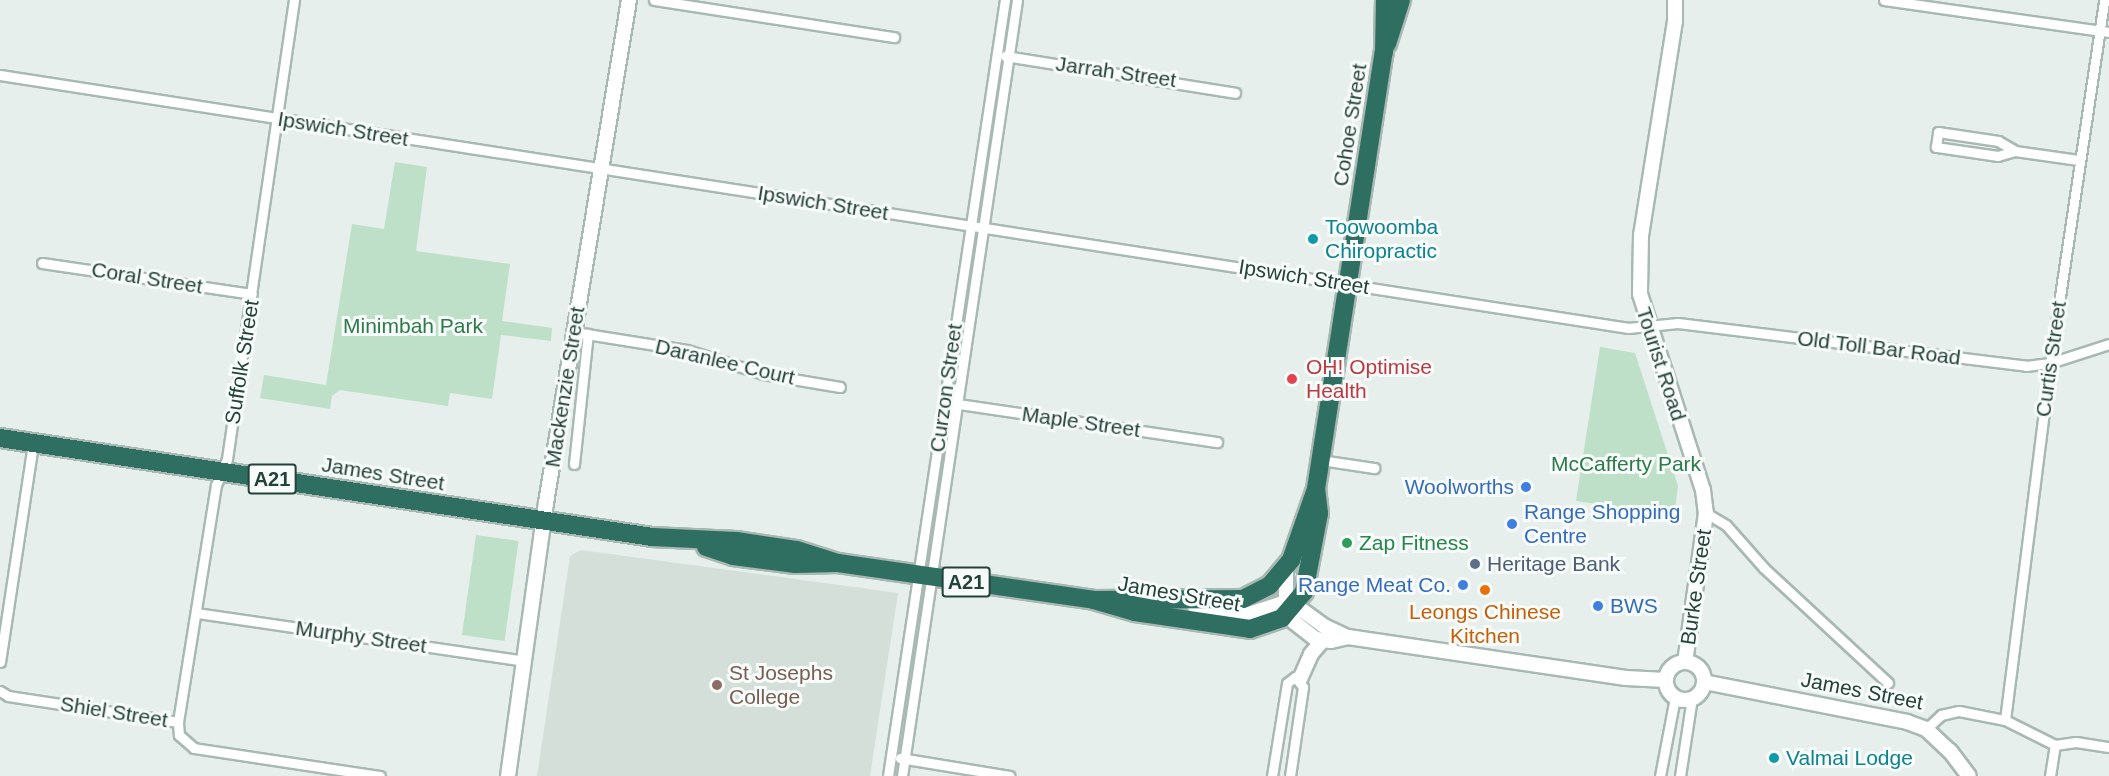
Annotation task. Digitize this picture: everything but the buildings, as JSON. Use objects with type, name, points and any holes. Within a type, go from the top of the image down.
[{"type":"highway","name":"Cohoe Street","points":[[1286,568],[1316,489],[1384,52],[1385,0]]},
{"type":"highway","name":"Cohoe Street","points":[[1384,52],[1401,0]]},
{"type":"highway","name":"James Street","points":[[0,438],[687,541],[733,556],[795,564],[838,563],[1094,600],[1243,599],[1270,585],[1286,568]]},
{"type":"highway","name":"Cohoe Street","points":[[1290,607],[1311,569],[1319,513],[1316,489]]},
{"type":"highway","name":"James Street","points":[[1094,600],[1135,612],[1239,628],[1271,625],[1290,607]]},
{"type":"street","name":"Suffolk Street","points":[[178,722],[216,485],[227,459],[294,0]]},
{"type":"street","name":"Mackenzie Street","points":[[574,464],[581,333],[601,168],[628,0]]},
{"type":"street","points":[[654,0],[894,37]]},
{"type":"street","name":"Curzon Street","points":[[903,776],[944,402],[1005,0]]},
{"type":"street","name":"Curzon Street","points":[[888,776],[958,404],[1017,0]]},
{"type":"street","name":"Tourist Road","points":[[1675,0],[1676,21],[1641,235],[1640,294],[1647,325],[1703,490],[1706,513]]},
{"type":"street","points":[[1890,0],[2104,31]]},
{"type":"street","name":"Curtis Street","points":[[2005,720],[2078,160],[2104,31],[2104,0]]},
{"type":"street","name":"Jarrah Street","points":[[996,54],[1235,93]]},
{"type":"street","name":"Ipswich Street","points":[[0,75],[1628,328],[1647,325]]},
{"type":"street","points":[[2015,151],[1998,156],[1936,147],[1938,132],[1998,141],[2015,151],[2078,160]]},
{"type":"street","name":"Coral Street","points":[[42,263],[252,294]]},
{"type":"street","name":"Old Toll Bar Road","points":[[1647,325],[1678,323],[2026,366],[2050,363],[2109,344]]},
{"type":"street","name":"Mackenzie Street","points":[[508,776],[543,521],[581,333]]},
{"type":"street","name":"Daranlee Court","points":[[581,333],[698,353],[763,375],[840,387]]},
{"type":"street","name":"Maple Street","points":[[944,402],[1218,442]]},
{"type":"street","points":[[0,662],[33,444]]},
{"type":"street","points":[[1321,460],[1374,468]]},
{"type":"street","points":[[1706,513],[1726,525],[1764,568],[1888,683]]},
{"type":"street","name":"Burke Street","points":[[1685,662],[1706,513]]},
{"type":"street","points":[[1286,568],[1290,607],[1304,632],[1323,640],[1348,637],[1626,678],[1666,680]]},
{"type":"street","name":"James Street","points":[[1190,600],[1197,609],[1230,614],[1290,607]]},
{"type":"street","points":[[1290,607],[1348,637]]},
{"type":"street","name":"Murphy Street","points":[[197,613],[525,661]]},
{"type":"street","points":[[1290,776],[1302,699],[1300,679],[1311,654],[1323,640]]},
{"type":"street","points":[[1666,680],[1674,665],[1685,662],[1697,666],[1704,682],[1692,698],[1680,776]]},
{"type":"street","points":[[1272,776],[1287,683],[1292,677],[1300,679]]},
{"type":"street","points":[[1660,776],[1675,697],[1666,680]]},
{"type":"street","name":"James Street","points":[[1704,682],[1750,694],[1890,716],[1926,729],[1941,715],[1959,711],[2005,720],[2055,745],[2076,742],[2109,747]]},
{"type":"street","name":"Shiel Street","points":[[4,693],[178,722],[179,735],[194,748],[380,776]]},
{"type":"street","points":[[1675,697],[1692,698]]},
{"type":"street","points":[[1926,729],[1950,751],[1969,776]]},
{"type":"street","points":[[2050,776],[2055,745]]},
{"type":"street","points":[[892,756],[1010,776]]},
{"type":"shaded area","name":"St Josephs College","points":[[581,550],[898,593],[870,776],[537,776],[570,556]]},
{"type":"green space","name":"Minimbah Park","points":[[395,162],[427,167],[416,251],[510,264],[502,321],[552,328],[551,341],[501,335],[492,399],[450,393],[448,406],[340,390],[332,396],[330,409],[260,398],[264,375],[326,385],[352,224],[384,229]]},
{"type":"green space","name":"McCafferty Park","points":[[1600,347],[1635,353],[1678,486],[1674,516],[1576,501]]},
{"type":"green space","points":[[476,535],[519,541],[505,641],[462,635]]},
{"type":"place","name":"Toowoomba Chiropractic","points":[[1313,239]]},
{"type":"place","name":"OH! Optimise Health","points":[[1292,379]]},
{"type":"place","name":"Woolworths","points":[[1526,487]]},
{"type":"place","name":"Range Shopping Centre","points":[[1512,524]]},
{"type":"place","name":"Zap Fitness","points":[[1347,543]]},
{"type":"place","name":"Heritage Bank","points":[[1475,564]]},
{"type":"place","name":"Range Meat Co.","points":[[1463,585]]},
{"type":"place","name":"Leongs Chinese Kitchen","points":[[1485,590]]},
{"type":"place","name":"BWS","points":[[1598,606]]},
{"type":"place","name":"St Josephs College","points":[[717,685]]},
{"type":"place","name":"Valmai Lodge","points":[[1774,758]]}]
